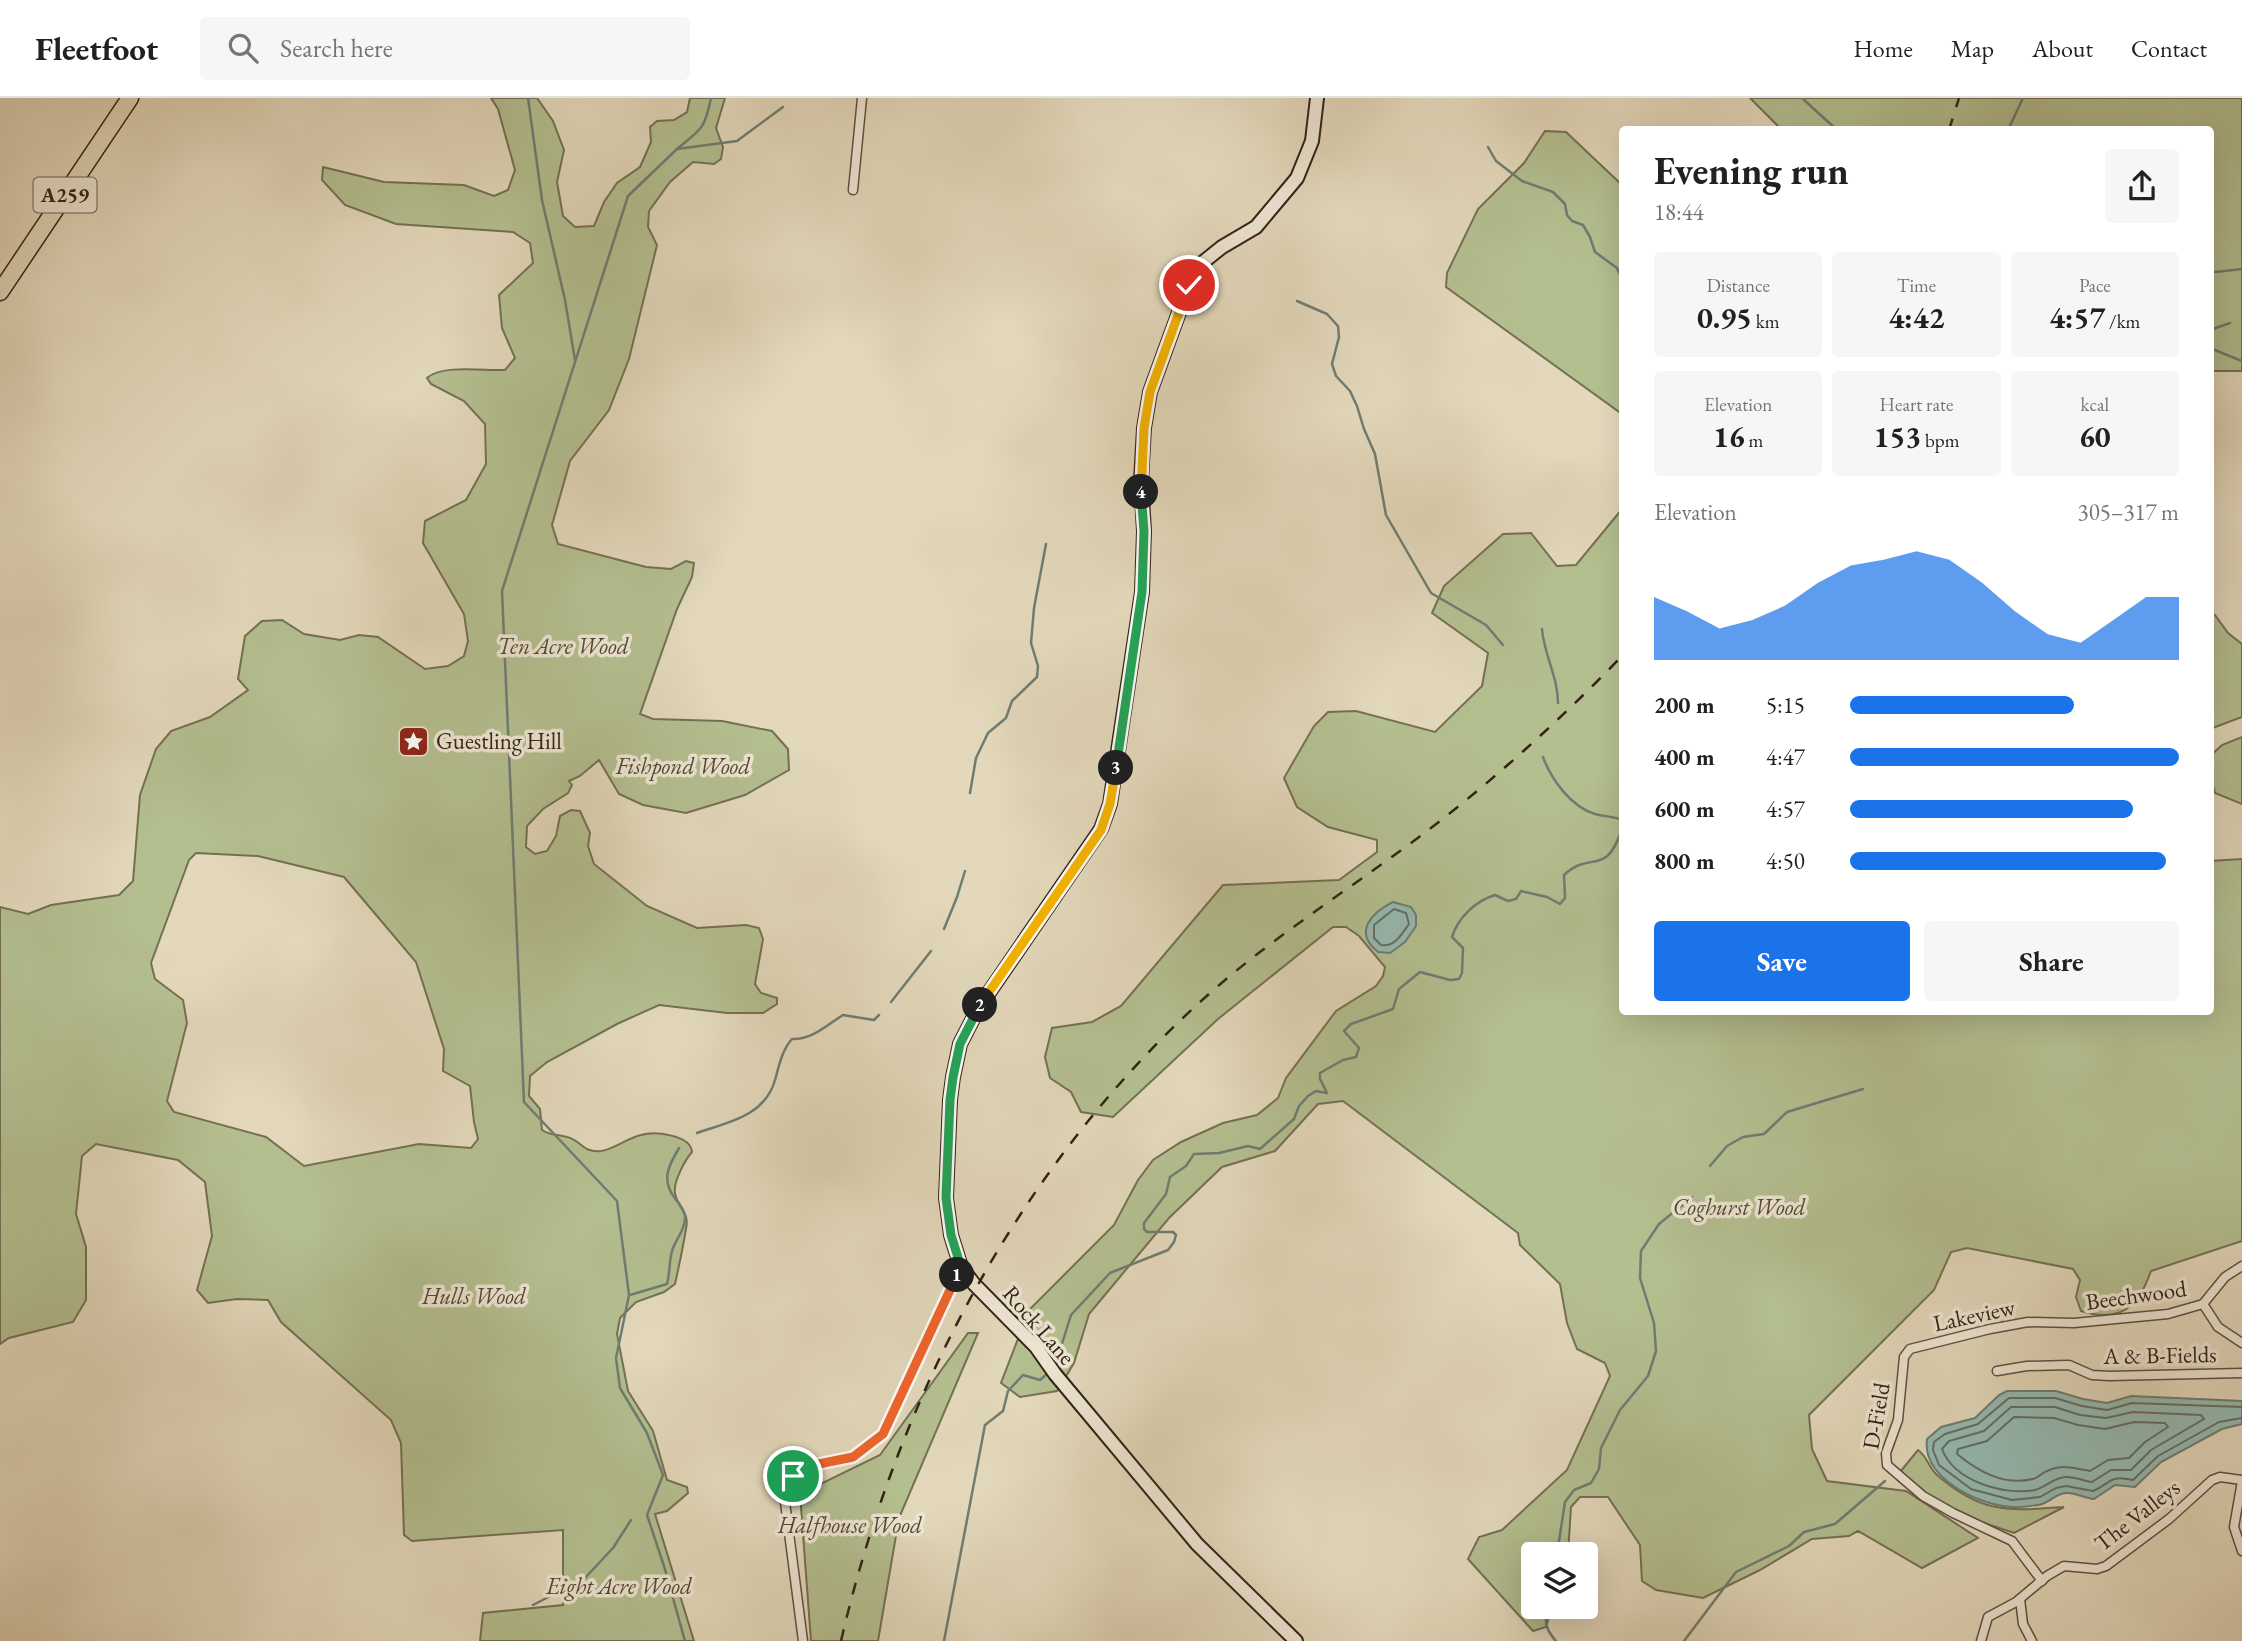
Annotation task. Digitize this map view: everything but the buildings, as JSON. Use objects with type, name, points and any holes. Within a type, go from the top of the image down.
[{"type":"highway","name":"A259","points":[[0,292],[130,98]]},
{"type":"street","points":[[853,190],[862,98]]},
{"type":"street","name":"Rock Lane","points":[[1296,1641],[1197,1544],[1051,1369],[1036,1347],[974,1284],[961,1267],[951,1235],[946,1198],[953,1077],[960,1044],[979,1007],[1101,830],[1110,804],[1142,592],[1144,531],[1141,481],[1144,428],[1150,392],[1189,285],[1202,263],[1222,247],[1256,227],[1297,178],[1312,141],[1317,98]]},
{"type":"street","name":"Beechwood","points":[[2074,1323],[2168,1314],[2203,1304],[2225,1277],[2242,1266]]},
{"type":"street","points":[[803,1641],[785,1502],[788,1487],[793,1476],[804,1467],[853,1457],[883,1434],[961,1267]]},
{"type":"street","name":"Beechwood","points":[[2203,1304],[2218,1327],[2242,1343]]},
{"type":"street","name":"Lakeview","points":[[1902,1374],[1904,1357],[1910,1349],[2028,1322],[2074,1323]]},
{"type":"street","name":"A & B-Fields","points":[[1997,1371],[2027,1366],[2069,1365],[2092,1375],[2109,1376],[2242,1373]]},
{"type":"street","name":"D-Field","points":[[1902,1374],[1898,1420],[1886,1452],[1887,1465],[1923,1496],[2011,1541],[2042,1581]]},
{"type":"street","name":"The Valleys","points":[[1981,1641],[1988,1617],[2020,1599],[2064,1566],[2097,1569],[2106,1566],[2169,1519],[2212,1480],[2220,1478],[2242,1481]]},
{"type":"street","points":[[2242,1481],[2238,1528],[2242,1551]]},
{"type":"street","points":[[2020,1599],[2023,1625],[2032,1641]]},
{"type":"green space","points":[[491,98],[537,98],[553,121],[564,150],[557,182],[563,216],[575,227],[594,226],[604,202],[617,183],[640,167],[651,142],[650,127],[657,121],[674,120],[687,112],[690,98],[725,98],[716,128],[723,147],[721,159],[714,164],[693,162],[670,182],[649,211],[648,227],[657,245],[629,359],[609,410],[570,461],[552,525],[558,544],[646,567],[671,569],[686,561],[694,563],[692,577],[677,609],[640,714],[653,719],[722,721],[772,731],[788,749],[789,770],[745,795],[686,813],[643,805],[619,794],[599,760],[580,776],[569,781],[572,785],[568,793],[543,809],[527,826],[526,847],[535,854],[547,851],[556,836],[560,816],[571,810],[580,811],[590,833],[588,846],[594,864],[647,906],[697,928],[746,925],[759,928],[763,939],[755,984],[761,993],[777,998],[777,1004],[763,1013],[727,1013],[659,1005],[617,1024],[547,1062],[530,1076],[529,1096],[540,1109],[542,1130],[545,1132],[572,1139],[595,1151],[606,1150],[641,1135],[663,1134],[686,1142],[692,1152],[680,1171],[675,1188],[676,1198],[687,1223],[675,1284],[664,1292],[636,1302],[620,1318],[617,1334],[628,1391],[653,1431],[667,1480],[687,1487],[688,1493],[667,1511],[655,1514],[694,1641],[480,1641],[483,1613],[563,1605],[563,1530],[412,1541],[404,1535],[401,1443],[391,1420],[281,1322],[268,1300],[237,1299],[208,1303],[197,1290],[212,1236],[205,1182],[178,1160],[96,1144],[82,1156],[76,1214],[86,1247],[86,1300],[73,1322],[9,1338],[0,1344],[0,907],[28,914],[51,905],[119,895],[133,881],[140,795],[156,749],[171,731],[210,717],[248,690],[238,679],[245,636],[262,621],[282,620],[304,634],[340,640],[359,635],[378,637],[425,669],[448,666],[464,656],[468,641],[464,614],[423,543],[425,521],[466,500],[486,464],[485,424],[464,401],[431,384],[427,378],[443,371],[505,370],[515,358],[502,328],[499,295],[533,263],[530,243],[513,232],[396,224],[345,205],[322,180],[323,167],[384,182],[464,185],[494,196],[508,190],[515,170],[498,109]],"holes":[[[196,853],[258,856],[344,877],[416,962],[444,1049],[443,1071],[470,1086],[478,1139],[471,1148],[419,1144],[304,1166],[266,1137],[174,1112],[167,1101],[187,1023],[183,1000],[155,979],[151,963],[189,860]]]},
{"type":"green space","points":[[1750,98],[2242,98],[2242,371],[2214,371],[2214,126],[1778,126]]},
{"type":"green space","points":[[1545,131],[1566,132],[1619,182],[1619,412],[1446,287],[1447,273],[1478,209],[1524,163]]},
{"type":"green space","name":"Coghurst Wood","points":[[1619,513],[1619,1015],[2214,1015],[2214,861],[2242,859],[2242,1241],[2151,1271],[2140,1295],[2133,1303],[2126,1309],[2107,1315],[2081,1311],[2076,1297],[2080,1280],[2073,1269],[1967,1248],[1951,1252],[1934,1290],[1809,1415],[1812,1449],[1827,1481],[1906,1491],[1978,1538],[1922,1568],[1858,1531],[1849,1536],[1812,1539],[1760,1570],[1703,1598],[1656,1590],[1642,1581],[1640,1545],[1608,1497],[1580,1497],[1571,1507],[1569,1542],[1521,1542],[1521,1618],[1468,1559],[1479,1537],[1502,1530],[1567,1470],[1610,1376],[1605,1363],[1577,1349],[1567,1323],[1560,1284],[1520,1245],[1518,1233],[1343,1101],[1318,1104],[1275,1151],[1222,1167],[1169,1218],[1089,1314],[1074,1363],[1057,1391],[1020,1397],[1001,1383],[1029,1310],[1114,1225],[1138,1180],[1153,1160],[1181,1142],[1223,1123],[1257,1115],[1278,1098],[1286,1078],[1336,1011],[1376,986],[1385,967],[1359,936],[1346,927],[1333,927],[1218,1019],[1113,1117],[1081,1112],[1071,1092],[1050,1078],[1045,1057],[1052,1028],[1092,1022],[1121,1006],[1223,885],[1339,880],[1377,852],[1377,840],[1328,827],[1297,807],[1284,778],[1314,726],[1328,712],[1356,711],[1435,732],[1482,686],[1488,653],[1432,613],[1444,586],[1503,534],[1531,533],[1557,566],[1576,565]]},
{"type":"green space","points":[[2214,615],[2228,633],[2242,644],[2242,717],[2214,728]]},
{"type":"green space","points":[[2242,737],[2242,804],[2215,793],[2214,752],[2222,745]]},
{"type":"green space","name":"Halfhouse Wood","points":[[968,1333],[978,1333],[899,1518],[878,1641],[811,1641],[800,1494],[880,1455]]},
{"type":"green space","points":[[1918,1450],[1937,1475],[1953,1488],[1982,1503],[2011,1509],[2064,1507],[2014,1533],[1943,1509],[1900,1472]]},
{"type":"green space","name":"Coghurst Wood","points":[[1522,1619],[1548,1619],[1546,1627],[1533,1631]]},
{"type":"water","points":[[1393,902],[1411,907],[1416,915],[1416,926],[1405,942],[1390,953],[1378,952],[1371,945],[1366,930],[1372,917]]},
{"type":"water","points":[[2007,1391],[2056,1391],[2107,1403],[2131,1396],[2242,1401],[2242,1424],[2222,1429],[2161,1462],[2135,1487],[2115,1485],[2094,1499],[2064,1493],[2042,1504],[2011,1507],[1983,1501],[1955,1487],[1933,1466],[1927,1439],[1941,1427],[1975,1418],[1999,1395]]},
{"type":"waterway","points":[[528,98],[542,200],[565,300],[575,360]]},
{"type":"waterway","points":[[678,148],[701,127],[711,98]]},
{"type":"waterway","points":[[1802,98],[1833,126]]},
{"type":"waterway","points":[[2010,126],[2023,98]]},
{"type":"waterway","points":[[685,1641],[647,1515],[663,1475],[647,1433],[620,1388],[616,1358],[629,1295],[617,1201],[524,1102],[502,591],[628,196],[677,149],[737,141],[783,107]]},
{"type":"waterway","points":[[1488,147],[1496,161],[1522,181],[1553,192],[1565,204],[1567,215],[1572,221],[1583,225],[1595,252],[1619,272]]},
{"type":"waterway","points":[[2214,272],[2242,269]]},
{"type":"waterway","points":[[1297,301],[1327,314],[1338,326],[1339,337],[1332,364],[1336,376],[1350,391],[1375,454],[1386,515],[1431,593],[1486,625],[1503,645]]},
{"type":"waterway","points":[[2214,329],[2230,323]]},
{"type":"waterway","points":[[2214,350],[2242,361]]},
{"type":"waterway","points":[[970,793],[976,758],[988,733],[1006,718],[1012,701],[1037,677],[1038,666],[1031,643],[1034,608],[1046,544]]},
{"type":"waterway","points":[[1542,629],[1558,703]]},
{"type":"waterway","points":[[1543,757],[1551,774],[1570,799],[1595,814],[1619,819]]},
{"type":"waterway","points":[[1055,1366],[1071,1315],[1110,1273],[1168,1250],[1174,1242],[1176,1235],[1173,1232],[1147,1232],[1144,1223],[1166,1194],[1170,1177],[1186,1166],[1194,1154],[1219,1153],[1248,1146],[1260,1149],[1294,1119],[1299,1106],[1308,1096],[1316,1091],[1327,1093],[1320,1073],[1343,1060],[1356,1057],[1359,1048],[1344,1031],[1351,1024],[1393,1009],[1399,989],[1420,972],[1450,980],[1459,979],[1462,973],[1463,948],[1452,937],[1458,923],[1468,911],[1495,895],[1508,901],[1516,899],[1521,891],[1547,897],[1560,904],[1565,898],[1564,875],[1582,864],[1604,859],[1610,854],[1619,836]]},
{"type":"waterway","points":[[944,929],[965,871]]},
{"type":"waterway","points":[[891,1002],[931,951]]},
{"type":"waterway","points":[[697,1133],[744,1116],[763,1102],[775,1080],[783,1053],[792,1039],[813,1034],[843,1015],[874,1020],[879,1015]]},
{"type":"waterway","points":[[1710,1166],[1727,1146],[1743,1137],[1764,1134],[1787,1112],[1863,1089]]},
{"type":"waterway","points":[[630,1295],[667,1284],[672,1251],[685,1221],[667,1178],[679,1148]]},
{"type":"waterway","points":[[1559,1542],[1565,1502],[1574,1490],[1591,1483],[1599,1469],[1601,1448],[1620,1410],[1648,1376],[1656,1351],[1654,1323],[1640,1278],[1641,1251],[1659,1224],[1692,1197]]},
{"type":"waterway","points":[[944,1641],[985,1425],[1003,1411],[1008,1391],[1023,1375],[1040,1380],[1048,1373]]},
{"type":"waterway","points":[[1684,1641],[1736,1572],[1789,1546],[1804,1532],[1835,1524],[1885,1481]]},
{"type":"waterway","points":[[533,1605],[585,1578],[613,1548],[631,1520]]},
{"type":"waterway","points":[[1546,1619],[1550,1633],[1556,1641]]},
{"type":"railway","points":[[1950,126],[1959,98]]},
{"type":"railway","points":[[841,1641],[866,1547],[898,1454],[937,1364],[983,1276],[1035,1193],[1094,1114],[1159,1041],[1231,975],[1464,802],[1534,742],[1619,659]]},
{"type":"place","name":"Guestling Hill","points":[[413,741]]},
{"type":"route","points":[[793,1476],[804,1467],[853,1457],[883,1434],[961,1267],[951,1235],[946,1198],[950,1100],[960,1044],[979,1007],[1101,830],[1110,804],[1142,592],[1144,531],[1141,481],[1144,428],[1150,392],[1189,285]]},
{"type":"park label","name":"Ten Acre Wood","points":[[563,646]]},
{"type":"park label","name":"Fishpond Wood","points":[[683,766]]},
{"type":"park label","name":"Hulls Wood","points":[[474,1296]]},
{"type":"park label","name":"Eight Acre Wood","points":[[619,1586]]}]
